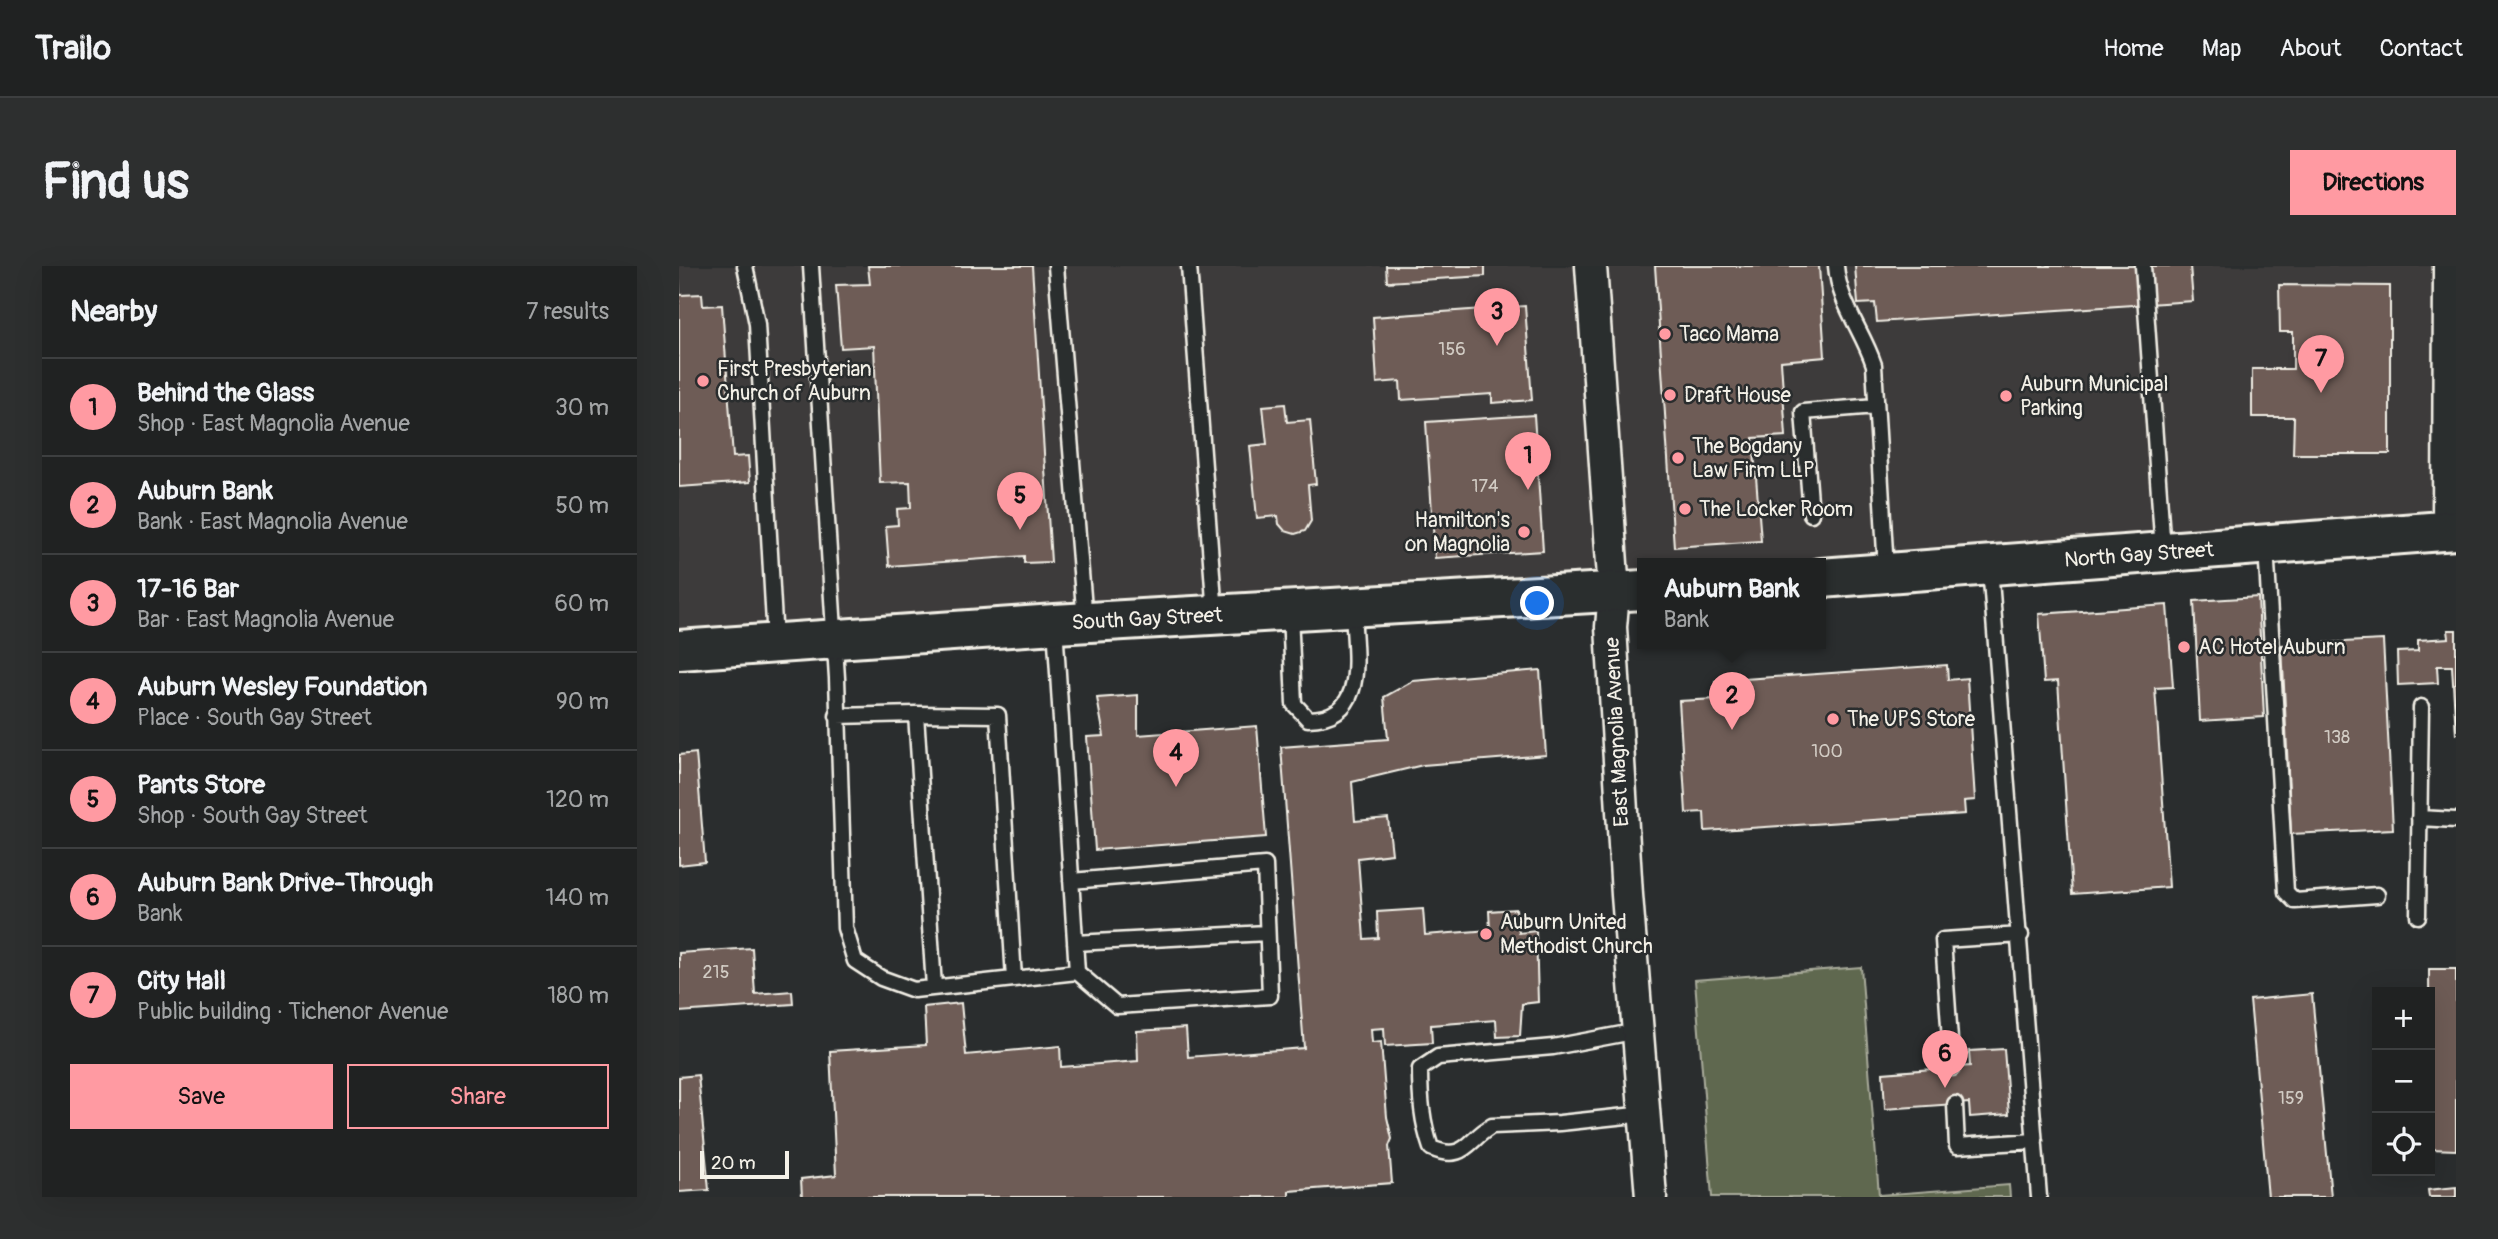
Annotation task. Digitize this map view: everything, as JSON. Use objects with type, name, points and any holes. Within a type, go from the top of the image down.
[{"type":"street","name":"East Magnolia Avenue","points":[[1591,266],[1629,591],[1611,627],[1651,1197]]},
{"type":"street","points":[[2452,282],[2452,531]]},
{"type":"street","name":"North Gay Street","points":[[1826,578],[2452,531]]},
{"type":"street","name":"South Gay Street","points":[[679,650],[1070,623],[1629,591]]},
{"type":"lane","points":[[744,266],[757,324],[775,645]]},
{"type":"lane","points":[[811,266],[835,641],[845,928],[855,961],[881,978],[914,990],[1077,972]]},
{"type":"lane","points":[[1056,266],[1070,623],[1071,881],[1077,972],[1117,1006],[1270,996],[1265,865],[1071,881]]},
{"type":"lane","points":[[1189,266],[1215,615]]},
{"type":"lane","points":[[1836,266],[1837,281],[1853,324],[1866,340],[1874,365],[1886,573]]},
{"type":"lane","points":[[2143,266],[2163,554]]},
{"type":"lane","points":[[1811,514],[1803,412],[1876,407]]},
{"type":"lane","points":[[2266,546],[2286,892],[2295,901],[2378,895]]},
{"type":"lane","points":[[1990,566],[2021,935],[2039,1197]]},
{"type":"lane","points":[[1290,611],[1294,705],[1308,719],[1328,719],[1346,706],[1354,689],[1353,607]]},
{"type":"lane","points":[[2417,916],[2421,707]]},
{"type":"lane","points":[[916,714],[934,987]]},
{"type":"lane","points":[[837,716],[998,715],[1014,979]]},
{"type":"lane","points":[[2419,818],[2456,820]]},
{"type":"lane","points":[[1075,943],[1268,933]]},
{"type":"lane","points":[[1952,1068],[1943,940],[2021,935]]},
{"type":"lane","points":[[1638,1031],[1553,1047],[1438,1057],[1420,1069],[1420,1099],[1423,1124],[1431,1148],[1444,1154],[1467,1147],[1492,1126],[1548,1124],[1645,1114]]},
{"type":"lane","points":[[1955,1104],[1957,1146],[2035,1141]]},
{"type":"shaded area","points":[[679,266],[2449,266],[2448,531],[1826,564],[1826,558],[1637,558],[1637,590],[679,650]]},
{"type":"green space","points":[[1861,967],[1879,1195],[2009,1185],[2010,1197],[1712,1197],[1695,980]]},
{"type":"building","points":[[868,266],[1032,266],[1051,562],[1024,563],[1024,556],[889,566],[886,526],[898,525],[897,509],[911,508],[910,482],[880,483],[874,346],[841,348],[836,285],[870,284]]},
{"type":"building","points":[[1386,266],[1485,266],[1485,276],[1387,282]]},
{"type":"building","points":[[1655,266],[1819,266],[1825,357],[1781,361],[1786,436],[1753,438],[1761,541],[1674,547]]},
{"type":"building","points":[[1855,266],[2190,266],[2193,301],[1877,322],[1875,303],[1858,304]]},
{"type":"building","name":"First Presbyterian Church of Auburn","points":[[679,279],[680,295],[702,294],[703,306],[722,305],[733,457],[748,456],[750,482],[679,487]]},
{"type":"building","points":[[2279,285],[2390,286],[2390,454],[2293,454],[2294,417],[2252,417],[2252,369],[2293,369],[2293,332],[2280,332]]},
{"type":"building","points":[[1525,306],[1532,400],[1492,403],[1492,394],[1401,400],[1400,381],[1377,383],[1373,317]]},
{"type":"building","points":[[1285,404],[1287,422],[1310,420],[1316,484],[1308,485],[1311,521],[1305,531],[1295,534],[1285,531],[1279,524],[1278,516],[1257,518],[1250,446],[1267,444],[1263,406]]},
{"type":"building","points":[[1534,415],[1543,551],[1435,558],[1426,422]]},
{"type":"building","points":[[2258,597],[2264,717],[2200,721],[2194,601]]},
{"type":"building","points":[[2167,605],[2173,687],[2155,688],[2169,887],[2072,894],[2058,681],[2044,682],[2039,614]]},
{"type":"building","points":[[2448,630],[2456,630],[2456,735],[2452,666],[2437,666],[2438,683],[2398,685],[2397,652],[2418,651],[2418,640],[2449,638]]},
{"type":"building","points":[[2383,640],[2393,829],[2291,834],[2282,645]]},
{"type":"building","points":[[1947,665],[1948,680],[1967,678],[1975,800],[1964,801],[1965,814],[1705,831],[1704,812],[1686,813],[1679,701],[1716,699],[1715,681]]},
{"type":"building","name":"Auburn United Methodist Church","points":[[1540,670],[1546,755],[1423,765],[1352,782],[1355,821],[1388,818],[1392,854],[1358,858],[1364,939],[1378,938],[1377,912],[1423,909],[1425,935],[1490,930],[1489,911],[1516,909],[1519,933],[1536,931],[1538,1002],[1522,1004],[1520,1036],[1497,1037],[1496,1020],[1431,1025],[1432,1043],[1385,1046],[1384,1028],[1371,1029],[1372,1043],[1381,1042],[1387,1117],[1392,1139],[1389,1146],[1392,1183],[1289,1191],[1289,1197],[802,1197],[801,1179],[836,1175],[830,1051],[926,1045],[924,1007],[961,1003],[966,1055],[1060,1046],[1061,1067],[1138,1061],[1137,1031],[1186,1028],[1188,1057],[1304,1048],[1281,747],[1388,739],[1384,697],[1413,681]]},
{"type":"building","points":[[1138,695],[1138,735],[1257,726],[1266,837],[1095,850],[1087,737],[1104,736],[1097,698]]},
{"type":"building","points":[[696,753],[705,862],[679,865],[679,755]]},
{"type":"building","points":[[752,948],[755,994],[792,991],[793,1004],[679,1012],[679,953]]},
{"type":"building","points":[[2429,969],[2456,969],[2456,1150],[2435,1149],[2435,987],[2429,987]]},
{"type":"building","points":[[2312,994],[2331,1197],[2268,1197],[2250,1000]]},
{"type":"building","points":[[2004,1049],[2009,1114],[1970,1117],[1969,1103],[1885,1109],[1883,1073],[1970,1066],[1969,1051]]},
{"type":"building","points":[[698,1075],[709,1190],[679,1192],[679,1077]]},
{"type":"building","points":[[2456,1187],[2456,1197],[2429,1197],[2428,1190]]},
{"type":"place","name":"Taco Mama","points":[[1665,334]]},
{"type":"place","name":"17-16 Bar","points":[[1497,346]]},
{"type":"place","name":"First Presbyterian Church of Auburn","points":[[703,381]]},
{"type":"place","name":"City Hall","points":[[2321,393]]},
{"type":"place","name":"Draft House","points":[[1670,395]]},
{"type":"place","name":"Auburn Municipal Parking","points":[[2006,396]]},
{"type":"place","name":"The Bogdany Law Firm LLP","points":[[1678,458]]},
{"type":"place","name":"Behind the Glass","points":[[1528,490]]},
{"type":"place","name":"The Locker Room","points":[[1685,509]]},
{"type":"place","name":"Pants Store","points":[[1020,530]]},
{"type":"place","name":"Hamilton's on Magnolia","points":[[1524,532]]},
{"type":"place","name":"AC Hotel Auburn","points":[[2184,647]]},
{"type":"place","name":"The UPS Store","points":[[1833,719]]},
{"type":"place","name":"Auburn Bank","points":[[1732,730]]},
{"type":"place","name":"Auburn Wesley Foundation","points":[[1176,787]]},
{"type":"place","name":"Auburn United Methodist Church","points":[[1486,934]]},
{"type":"place","name":"Auburn Bank Drive-Through","points":[[1945,1088]]}]
